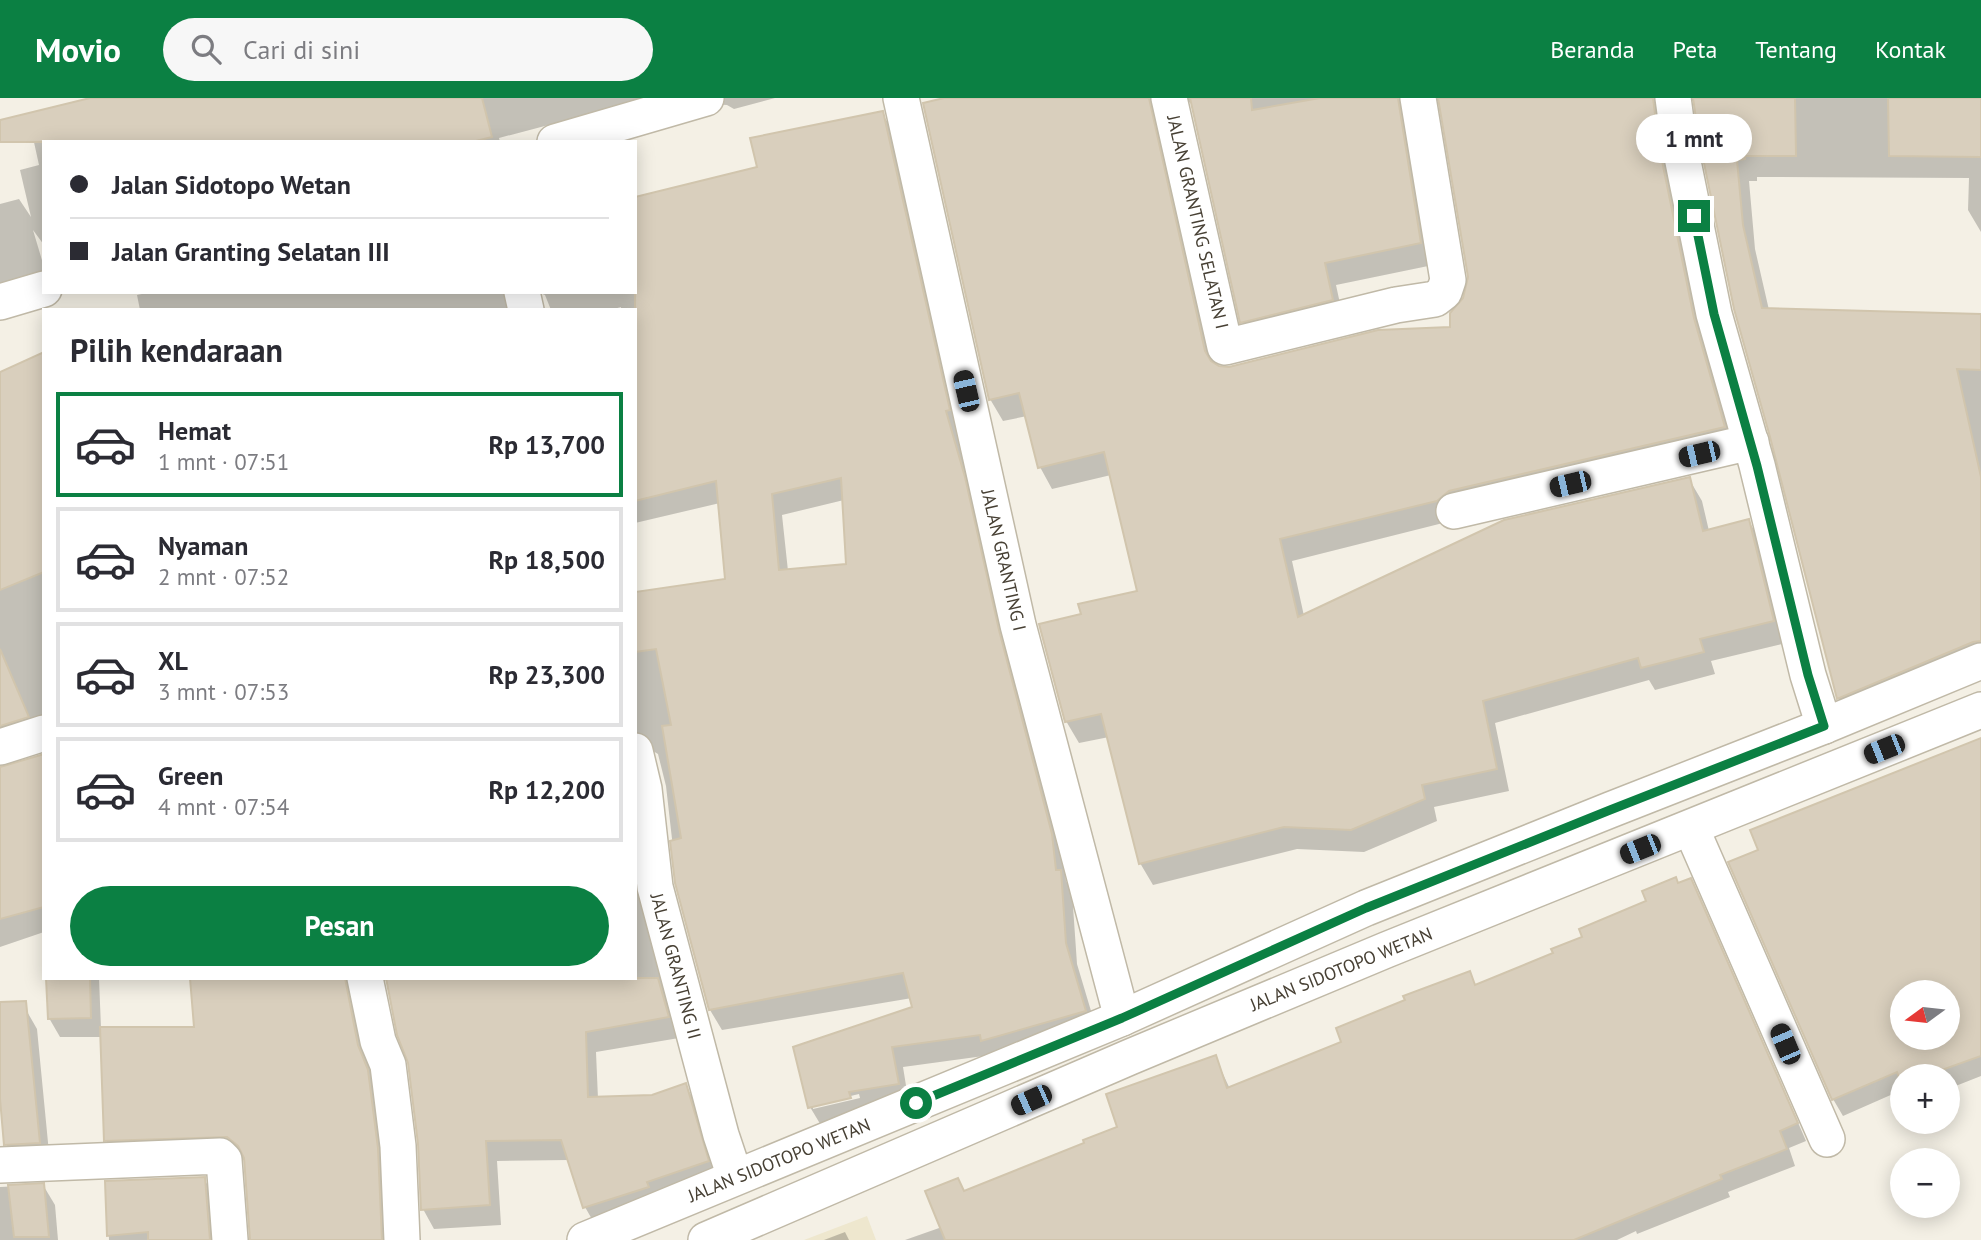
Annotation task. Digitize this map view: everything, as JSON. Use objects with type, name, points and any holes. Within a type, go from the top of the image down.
[{"type":"street","points":[[562,140],[706,98]]},
{"type":"street","name":"JALAN GRANTING I","points":[[901,98],[1018,625],[1122,1018]]},
{"type":"street","name":"JALAN GRANTING SELATAN I","points":[[1170,98],[1225,347],[1396,305],[1435,299],[1444,292],[1448,280],[1418,98]]},
{"type":"street","points":[[1673,98],[1679,142],[1714,314],[1751,442],[1808,675],[1824,726]]},
{"type":"street","points":[[0,302],[42,290]]},
{"type":"street","points":[[1454,511],[1751,442]]},
{"type":"street","name":"JALAN SIDOTOPO WETAN","points":[[585,1240],[1122,1018],[1366,908],[1981,661]]},
{"type":"street","name":"JALAN SIDOTOPO WETAN","points":[[706,1240],[1117,1062],[1386,950],[1981,710]]},
{"type":"street","points":[[0,747],[42,734]]},
{"type":"street","name":"JALAN GRANTING II","points":[[637,759],[644,789],[654,887],[735,1177]]},
{"type":"street","points":[[1691,828],[1827,1139]]},
{"type":"street","points":[[1366,908],[1386,950]]},
{"type":"street","points":[[365,980],[378,1041],[388,1065],[398,1146],[402,1240]]},
{"type":"street","points":[[0,1165],[220,1156],[224,1160],[230,1240]]},
{"type":"shaded area","points":[[867,1216],[876,1240],[804,1240]]},
{"type":"building","points":[[90,98],[482,98],[492,137],[480,140],[0,142],[0,120]]},
{"type":"building","points":[[944,98],[1149,98],[1205,351],[1211,361],[1219,366],[1229,367],[1378,330],[1450,327],[1450,313],[1463,298],[1468,277],[1438,98],[1653,98],[1659,146],[1694,318],[1725,427],[1449,491],[1437,501],[1280,539],[1298,617],[1504,520],[1690,477],[1703,531],[1749,519],[1774,621],[1700,639],[1704,652],[1641,668],[1638,658],[1483,701],[1497,769],[1422,785],[1425,799],[1351,830],[1284,827],[1139,864],[1101,714],[1065,722],[1039,624],[1081,614],[1078,604],[1137,591],[1104,452],[1038,468],[1019,393],[989,400],[923,103]]},
{"type":"building","points":[[1190,98],[1251,98],[1252,110],[1320,98],[1398,98],[1421,243],[1325,263],[1333,300],[1240,323]]},
{"type":"building","points":[[1693,98],[1795,98],[1796,156],[1745,156],[1745,159],[1737,160],[1743,225],[1762,308],[1981,314],[1981,370],[1957,369],[1981,477],[1981,641],[1837,699],[1770,437],[1734,309]]},
{"type":"building","points":[[1888,98],[1981,98],[1981,157],[1889,156]]},
{"type":"building","points":[[883,111],[950,410],[946,411],[965,477],[999,630],[1052,834],[1056,870],[1061,870],[1066,943],[1086,1011],[981,1041],[980,1035],[892,1047],[899,1084],[849,1092],[851,1098],[808,1108],[793,1047],[912,1007],[903,973],[709,1010],[675,883],[670,841],[681,838],[662,726],[671,725],[656,649],[637,652],[637,592],[725,579],[716,481],[637,501],[637,197],[757,167],[750,138]],"holes":[[[841,478],[846,564],[779,570],[772,494]]]},
{"type":"building","points":[[42,353],[42,573],[0,590],[0,372]]},
{"type":"building","points":[[0,649],[29,717],[0,726]]},
{"type":"building","points":[[1981,738],[1981,1056],[1959,1064],[1890,1064],[1890,1075],[1832,1100],[1728,862],[1758,850],[1750,830]]},
{"type":"building","points":[[42,755],[42,908],[0,919],[0,767]]},
{"type":"building","points":[[1676,877],[1678,883],[1691,878],[1798,1123],[1780,1131],[1787,1149],[1720,1175],[1722,1179],[1574,1240],[945,1240],[925,1191],[958,1178],[964,1191],[1117,1127],[1106,1094],[1216,1055],[1227,1088],[1341,1042],[1336,1028],[1405,1000],[1403,996],[1470,971],[1475,985],[1553,953],[1551,949],[1582,937],[1579,929],[1646,901],[1642,891]]},
{"type":"building","points":[[658,978],[669,1017],[586,1032],[588,1097],[652,1095],[686,1083],[709,1161],[647,1182],[649,1187],[583,1208],[561,1140],[486,1141],[490,1205],[421,1210],[418,1144],[408,1063],[397,1035],[386,980]]},
{"type":"building","points":[[46,980],[90,980],[91,1018],[48,1019]]},
{"type":"building","points":[[190,980],[345,980],[358,1045],[368,1070],[378,1148],[382,1240],[250,1240],[244,1158],[238,1146],[227,1137],[104,1141],[100,1027],[194,1027]]},
{"type":"building","points":[[26,1001],[40,1143],[4,1145],[0,1099],[0,1002]]},
{"type":"building","points":[[205,1177],[210,1240],[148,1240],[148,1232],[107,1236],[105,1181]]},
{"type":"building","points":[[44,1183],[49,1237],[14,1237],[8,1185]]},
{"type":"route","points":[[916,1103],[1122,1018],[1366,908],[1824,726],[1808,675],[1757,466],[1714,314],[1694,216]]}]
